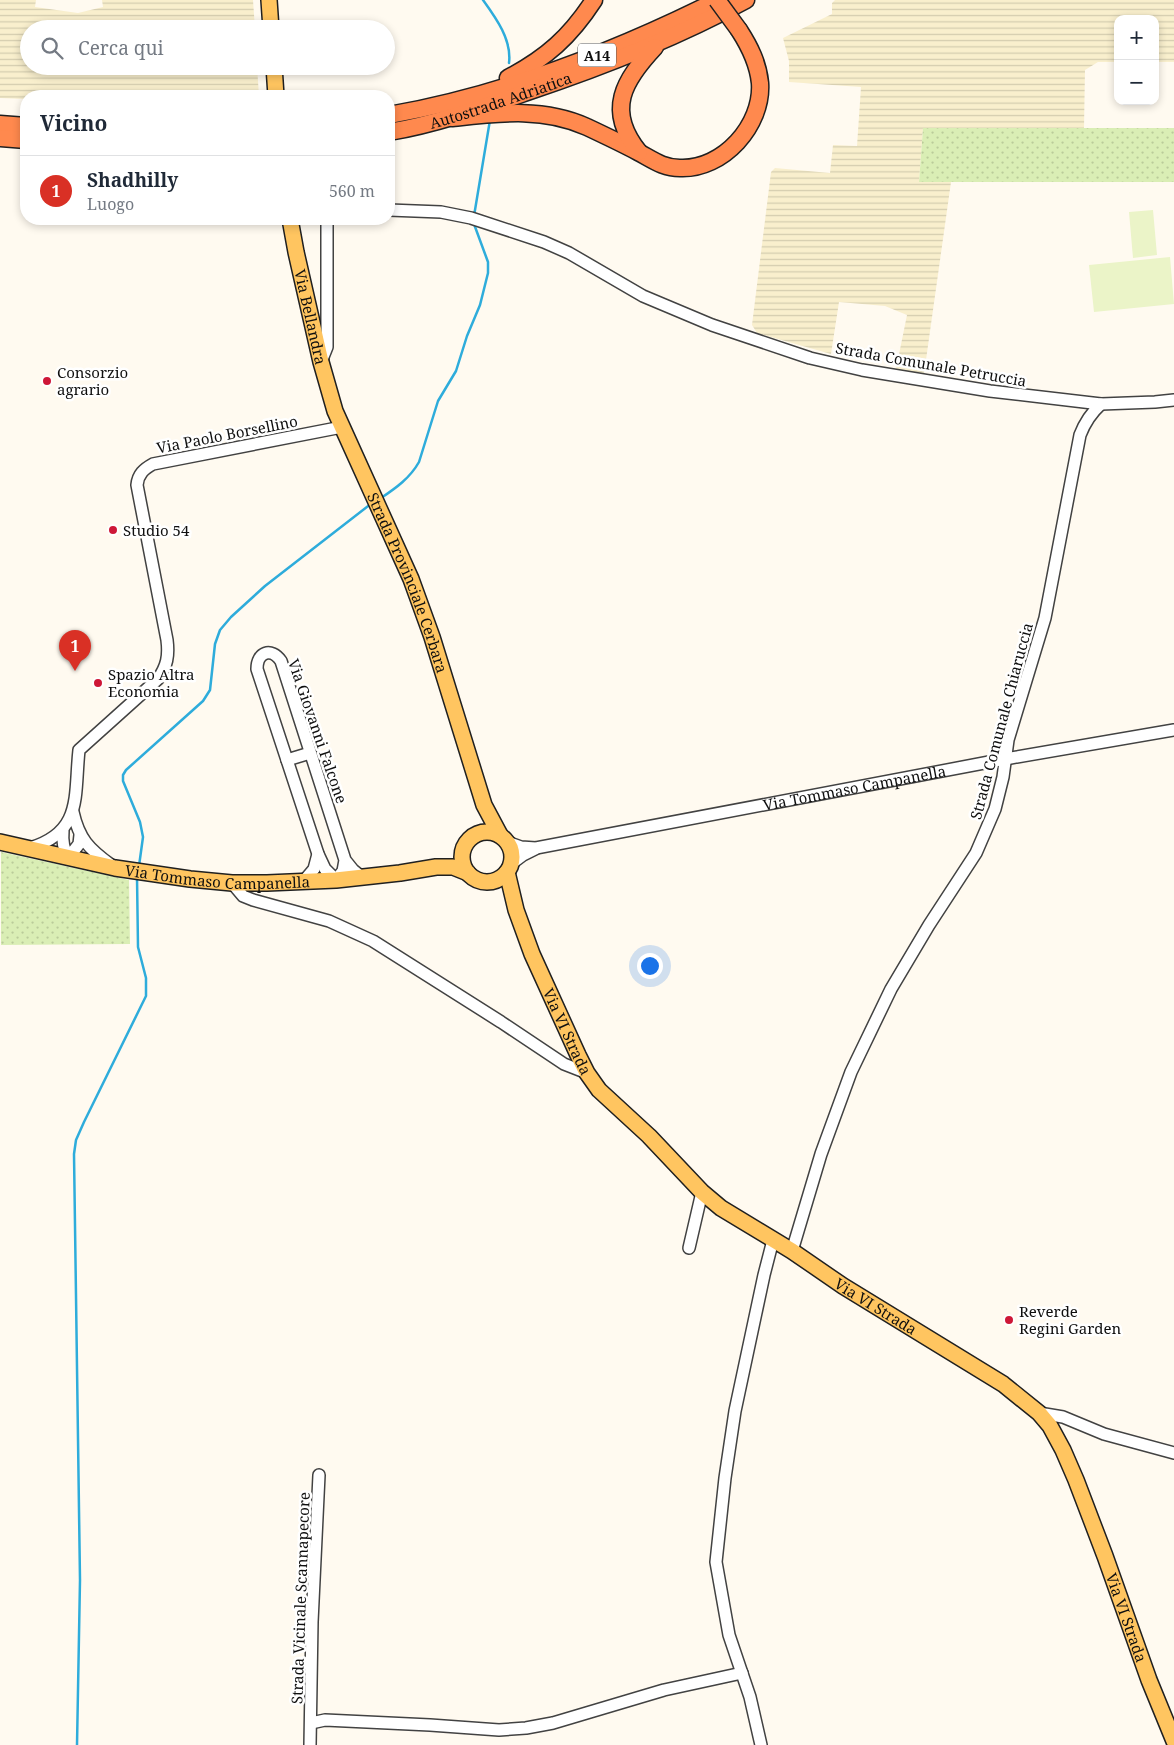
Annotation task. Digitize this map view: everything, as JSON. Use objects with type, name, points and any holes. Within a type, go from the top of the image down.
[{"type":"highway","name":"A14","points":[[471,97],[524,70],[549,53],[570,33],[594,0]]},
{"type":"highway","name":"A14","points":[[452,118],[507,113],[546,114],[582,124],[664,166],[692,167],[717,159],[729,150],[743,135],[755,114],[760,86],[755,59],[739,30],[718,0]]},
{"type":"highway","name":"Autostrada Adriatica","points":[[395,114],[471,97],[535,77],[650,33],[718,0]]},
{"type":"highway","name":"Autostrada Adriatica","points":[[395,131],[452,118],[575,76],[659,43],[746,0]]},
{"type":"highway","name":"A14","points":[[641,153],[631,140],[624,126],[621,112],[622,100],[625,87],[633,73],[659,43]]},
{"type":"highway","points":[[0,124],[20,126]]},
{"type":"highway","points":[[0,138],[20,140]]},
{"type":"main road","points":[[269,0],[270,20]]},
{"type":"main road","points":[[275,75],[276,90]]},
{"type":"main road","name":"Via Bellandra","points":[[291,225],[321,362]]},
{"type":"main road","name":"Strada Provinciale Cerbara","points":[[321,362],[335,411],[412,579],[484,805],[512,852],[509,868]]},
{"type":"main road","points":[[484,805],[482,821],[474,836],[464,848],[463,862],[468,873],[475,879],[485,882],[498,880],[509,868]]},
{"type":"main road","points":[[474,836],[482,832],[491,832],[503,838]]},
{"type":"main road","name":"Via Tommaso Campanella","points":[[0,842],[122,869],[232,883],[303,882],[363,878],[436,866],[453,867],[468,873]]},
{"type":"main road","name":"Via Tommaso Campanella","points":[[436,866],[452,858],[464,848]]},
{"type":"main road","name":"Via VI Strada","points":[[509,868],[516,910],[532,954],[587,1073],[599,1090],[649,1136],[702,1192],[721,1208],[792,1251],[842,1286],[1003,1384],[1039,1413],[1050,1426],[1064,1450],[1105,1556],[1149,1680],[1174,1741]]},
{"type":"main road","name":"Via VI Strada","points":[[485,882],[502,894],[516,910]]},
{"type":"street","name":"Strada Comunale Petruccia","points":[[395,210],[441,212],[474,219],[544,242],[561,249],[643,296],[712,325],[810,358],[862,370],[990,391],[1101,404],[1174,400]]},
{"type":"street","name":"Via Bellandra","points":[[321,362],[327,347],[327,225]]},
{"type":"street","name":"Strada Comunale Chiaruccia","points":[[792,1251],[821,1154],[851,1072],[891,989],[929,925],[976,853],[995,809],[1010,731],[1045,618],[1080,435],[1091,412],[1101,404]]},
{"type":"street","name":"Via Paolo Borsellino","points":[[122,869],[89,846],[80,835],[73,812],[79,750],[158,679],[166,667],[167,640],[136,484],[138,478],[144,469],[153,464],[342,427]]},
{"type":"street","name":"Via Giovanni Falcone","points":[[336,880],[325,869],[318,854],[257,669],[260,657],[265,653],[271,652],[277,655],[281,661],[345,860],[363,878]]},
{"type":"street","name":"Via Tommaso Campanella","points":[[503,838],[521,847],[536,848],[1005,759],[1174,730]]},
{"type":"street","points":[[287,760],[310,753]]},
{"type":"street","name":"Via Paolo Borsellino","points":[[29,849],[42,844],[63,830],[73,812]]},
{"type":"street","points":[[63,830],[62,841],[68,858],[79,844],[80,835]]},
{"type":"street","name":"Via Tommaso Campanella","points":[[509,868],[523,855],[536,848]]},
{"type":"street","points":[[303,882],[314,869],[318,854]]},
{"type":"street","points":[[336,880],[343,871],[345,860]]},
{"type":"street","points":[[232,883],[243,896],[328,921],[373,941],[564,1064],[587,1073]]},
{"type":"street","points":[[689,1248],[702,1192]]},
{"type":"street","points":[[761,1745],[750,1697],[729,1635],[716,1562],[735,1411],[773,1240]]},
{"type":"street","points":[[1039,1413],[1064,1416],[1104,1434],[1174,1453]]},
{"type":"street","points":[[1050,1426],[1064,1416]]},
{"type":"street","name":"Strada Vicinale Scannapecore","points":[[310,1745],[312,1622],[319,1475]]},
{"type":"street","points":[[311,1723],[325,1720],[430,1724],[499,1730],[526,1728],[664,1690],[742,1673]]},
{"type":"shaded area","points":[[0,0],[36,0],[35,7],[78,13],[103,7],[102,0],[253,0],[254,20],[20,20],[20,75],[258,75],[259,90],[20,90],[20,99],[0,98]]},
{"type":"shaded area","points":[[835,0],[1174,0],[1174,62],[1159,62],[1159,15],[1114,15],[1114,62],[1098,62],[1085,70],[1084,128],[923,128],[919,182],[951,182],[924,374],[896,369],[907,315],[885,306],[839,302],[831,354],[757,333],[752,325],[771,172],[775,168],[830,173],[833,145],[857,146],[861,87],[789,82],[789,61],[783,38],[832,14],[832,3]]},
{"type":"green space","points":[[923,128],[1174,128],[1174,182],[919,182]]},
{"type":"green space","points":[[1153,210],[1157,255],[1133,258],[1129,212]]},
{"type":"green space","points":[[1170,257],[1174,304],[1094,312],[1089,265]]},
{"type":"green space","points":[[1,852],[129,880],[130,944],[1,945]]},
{"type":"waterway","points":[[483,0],[506,38],[509,63]]},
{"type":"waterway","points":[[474,216],[490,120]]},
{"type":"waterway","points":[[381,498],[407,478],[419,462],[438,401],[456,371],[467,336],[480,305],[488,273],[488,262],[474,224]]},
{"type":"waterway","points":[[139,866],[143,837],[140,822],[123,781],[123,775],[126,770],[203,701],[210,690],[215,644],[220,630],[231,617],[265,586],[372,503]]},
{"type":"waterway","points":[[77,1745],[80,1580],[74,1154],[76,1140],[84,1122],[146,996],[146,978],[138,947],[137,877]]},
{"type":"place","name":"Consorzio agrario","points":[[47,381]]},
{"type":"place","name":"Studio 54","points":[[113,530]]},
{"type":"place","name":"Shadhilly","points":[[75,671]]},
{"type":"place","name":"Spazio Altra Economia","points":[[98,683]]},
{"type":"place","name":"Reverde Regini Garden","points":[[1009,1320]]}]
